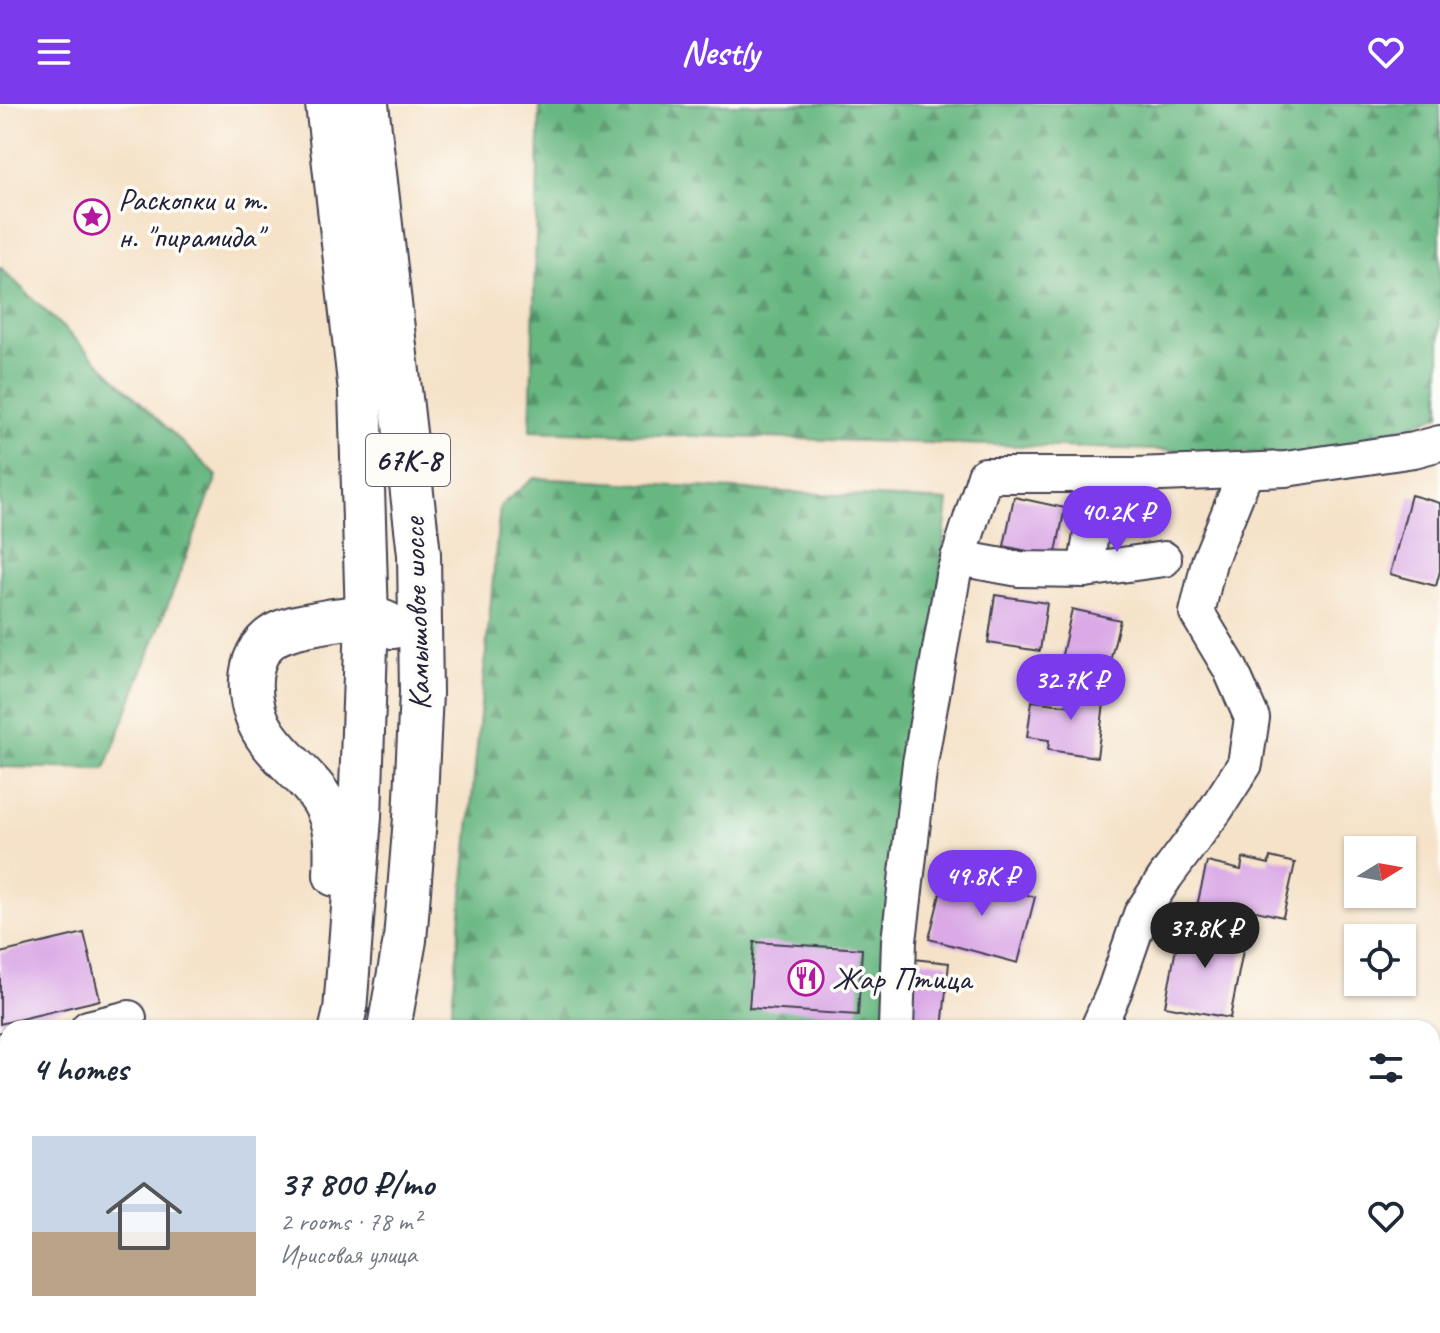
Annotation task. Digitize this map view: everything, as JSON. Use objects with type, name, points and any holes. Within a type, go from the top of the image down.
[{"type":"main road","name":"Камышовое шоссе","points":[[327,104],[360,391],[367,618],[360,817],[343,1020]]},
{"type":"main road","name":"Камышовое шоссе","points":[[367,104],[419,554],[421,693],[415,818],[405,940],[390,1020]]},
{"type":"main road","points":[[343,1020],[332,945],[336,842],[333,824],[326,805],[314,788],[263,733],[251,690],[252,666],[260,648],[274,636],[293,628],[367,618],[386,622],[398,629],[405,641],[407,655],[405,766],[415,818]]},
{"type":"street","points":[[896,1020],[899,941],[920,763],[953,576],[985,475],[1246,471],[1300,467],[1414,450],[1440,443]]},
{"type":"street","points":[[1102,1020],[1141,914],[1245,764],[1252,718],[1230,668],[1197,613],[1209,562],[1246,471]]},
{"type":"street","points":[[1085,570],[1092,529]]},
{"type":"street","points":[[958,558],[1019,569],[1085,570],[1164,559]]},
{"type":"street","points":[[121,1020],[129,1018]]},
{"type":"green space","points":[[540,104],[1440,104],[1440,415],[1322,455],[530,431]]},
{"type":"green space","points":[[0,267],[217,476],[105,769],[0,767]]},
{"type":"green space","points":[[534,478],[948,501],[889,1020],[451,1020],[500,506]]},
{"type":"building","points":[[1091,479],[1144,491],[1135,534],[1082,522]]},
{"type":"building","points":[[1411,495],[1440,503],[1440,571],[1436,586],[1390,574]]},
{"type":"building","points":[[1014,497],[1065,508],[1055,557],[1004,546]]},
{"type":"building","points":[[995,595],[1047,603],[1040,651],[988,643]]},
{"type":"building","points":[[1072,609],[1120,620],[1108,670],[1061,659]]},
{"type":"building","points":[[1075,684],[1106,688],[1097,757],[1048,750],[1049,740],[1027,737],[1032,701],[1072,706]]},
{"type":"building","points":[[1270,857],[1295,863],[1283,917],[1233,906],[1232,913],[1197,906],[1207,862],[1241,870],[1243,858],[1269,864]]},
{"type":"building","points":[[945,874],[1035,897],[1018,963],[929,939]]},
{"type":"building","points":[[1181,922],[1246,935],[1230,1018],[1165,1006]]},
{"type":"building","points":[[84,933],[100,1000],[17,1020],[0,1020],[0,953]]},
{"type":"building","name":"Жар Птица","points":[[754,942],[862,949],[858,1015],[749,1008]]},
{"type":"building","points":[[913,959],[949,963],[943,1020],[907,1020]]},
{"type":"place","name":"Раскопки и т. н. \"пирамида\"","points":[[92,217]]},
{"type":"place","name":"Жар Птица","points":[[806,978]]}]
